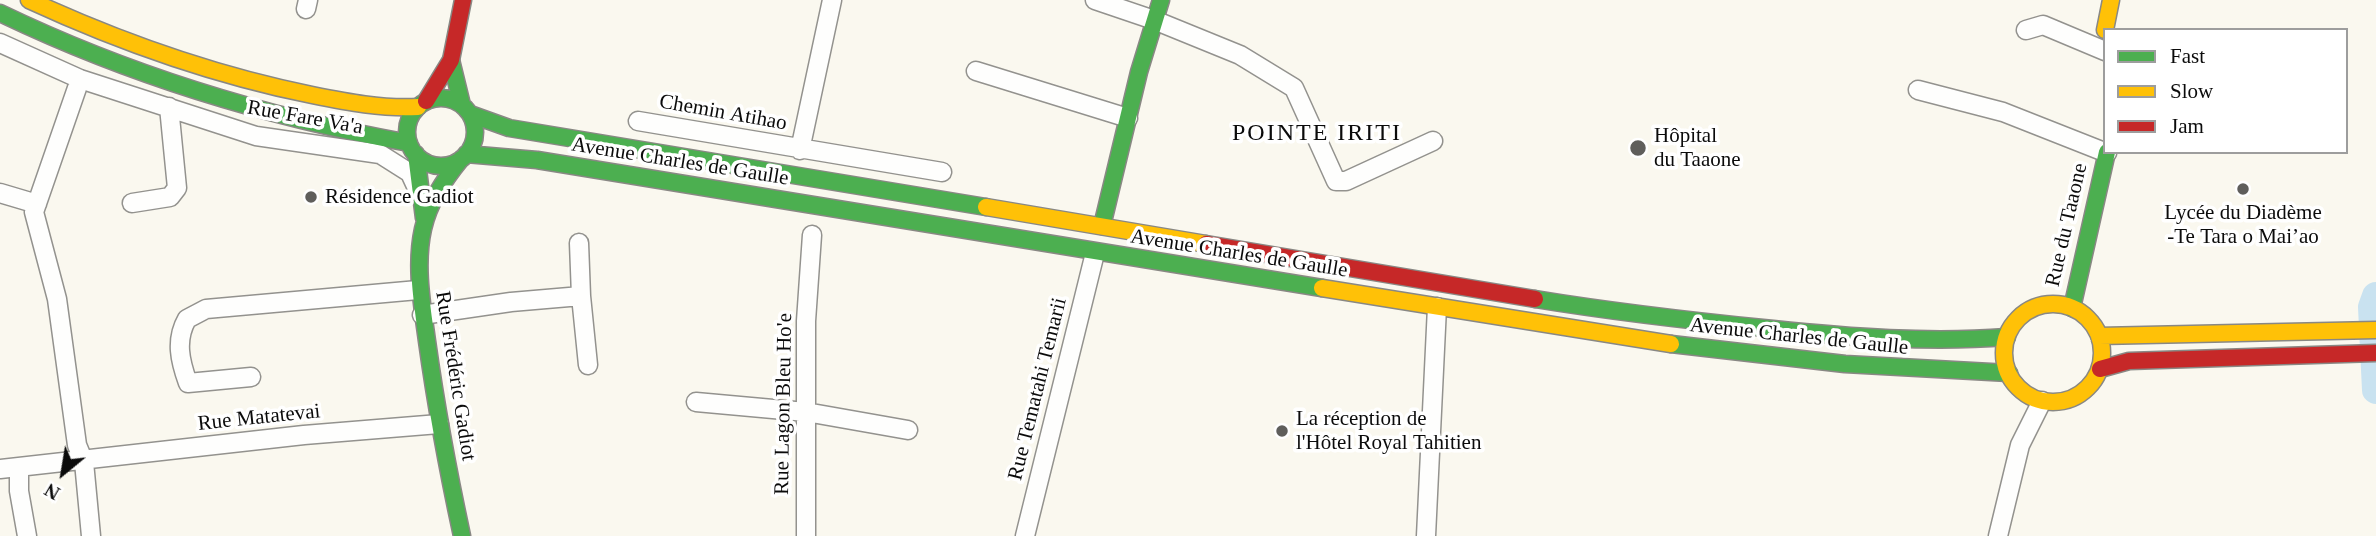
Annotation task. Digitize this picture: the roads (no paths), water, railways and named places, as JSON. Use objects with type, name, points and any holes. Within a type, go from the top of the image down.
[{"type":"main road","points":[[29,0],[134,45],[229,76],[388,110],[447,98],[466,109]]},
{"type":"main road","points":[[412,149],[407,126],[451,60],[463,0]]},
{"type":"main road","points":[[1102,226],[1128,118],[1161,0]]},
{"type":"main road","points":[[2095,0],[2105,27]]},
{"type":"main road","points":[[2105,27],[2110,0]]},
{"type":"main road","points":[[0,13],[90,54],[207,97],[412,149],[437,165],[463,157],[474,139],[451,60]]},
{"type":"main road","name":"Avenue Charles de Gaulle","points":[[466,109],[509,128],[1689,323],[1832,335],[1969,340],[2007,337]]},
{"type":"main road","name":"Rue Frédéric Gadiot","points":[[412,149],[425,222],[418,290],[439,424],[462,536]]},
{"type":"main road","name":"Rue du Taaone","points":[[2071,307],[2107,154]]},
{"type":"main road","name":"Rue Frédéric Gadiot","points":[[425,222],[445,176],[463,157]]},
{"type":"main road","name":"Avenue Charles de Gaulle","points":[[463,157],[537,160],[1095,253],[1757,357],[1887,368],[2009,373]]},
{"type":"main road","points":[[2048,304],[2071,307],[2091,322],[2099,336],[2102,352],[2100,369],[2094,381],[2080,394],[2062,401],[2042,401],[2022,391],[2009,373],[2004,355],[2007,337],[2018,318],[2032,309],[2048,304]]},
{"type":"main road","points":[[2099,336],[2368,331]]},
{"type":"main road","points":[[2100,369],[2129,361],[2369,353]]},
{"type":"street","name":"Chemin Atihao","points":[[800,150],[832,0]]},
{"type":"street","points":[[1095,0],[1154,20],[1240,55],[1294,88],[1336,181],[1346,181],[1433,141]]},
{"type":"street","points":[[2026,30],[2043,25],[2103,50]]},
{"type":"street","name":"Rue Fare Va'a","points":[[0,43],[80,79],[256,136],[380,154],[410,173],[416,187],[421,188]]},
{"type":"street","points":[[976,71],[1128,118]]},
{"type":"street","points":[[77,88],[37,204],[34,222],[57,299],[77,445],[85,462],[91,536]]},
{"type":"street","points":[[1918,90],[2003,112],[2103,151]]},
{"type":"street","points":[[132,203],[170,197],[177,188],[169,107]]},
{"type":"street","name":"Chemin Atihao","points":[[638,121],[942,172]]},
{"type":"street","points":[[0,193],[37,204]]},
{"type":"street","name":"Rue Lagon Bleu Ho'e","points":[[806,536],[806,412],[812,235]]},
{"type":"street","points":[[579,243],[588,365]]},
{"type":"street","name":"Rue Tematahi Temarii","points":[[1026,536],[1095,253]]},
{"type":"street","points":[[251,377],[188,383],[180,349],[181,330],[187,319],[206,309],[418,290]]},
{"type":"street","points":[[422,315],[581,296]]},
{"type":"street","points":[[1426,536],[1437,307]]},
{"type":"street","points":[[1998,536],[2020,445],[2042,401]]},
{"type":"street","points":[[696,402],[806,412],[908,430]]},
{"type":"street","name":"Rue Matatevai","points":[[0,469],[85,462],[304,435],[439,424]]},
{"type":"street","points":[[19,467],[19,491],[27,536]]},
{"type":"waterway","points":[[2376,296],[2372,307],[2376,390]]},
{"type":"place","name":"Hôpital du Taaone","points":[[1638,148]]},
{"type":"place","name":"Lycée du Diadème -Te Tara o Mai’ao","points":[[2243,189]]},
{"type":"place","name":"Résidence Gadiot","points":[[311,197]]},
{"type":"place","name":"La réception de l'Hôtel Royal Tahitien","points":[[1282,431]]},
{"type":"district","name":"POINTE IRITI","points":[[1317,134]]}]
